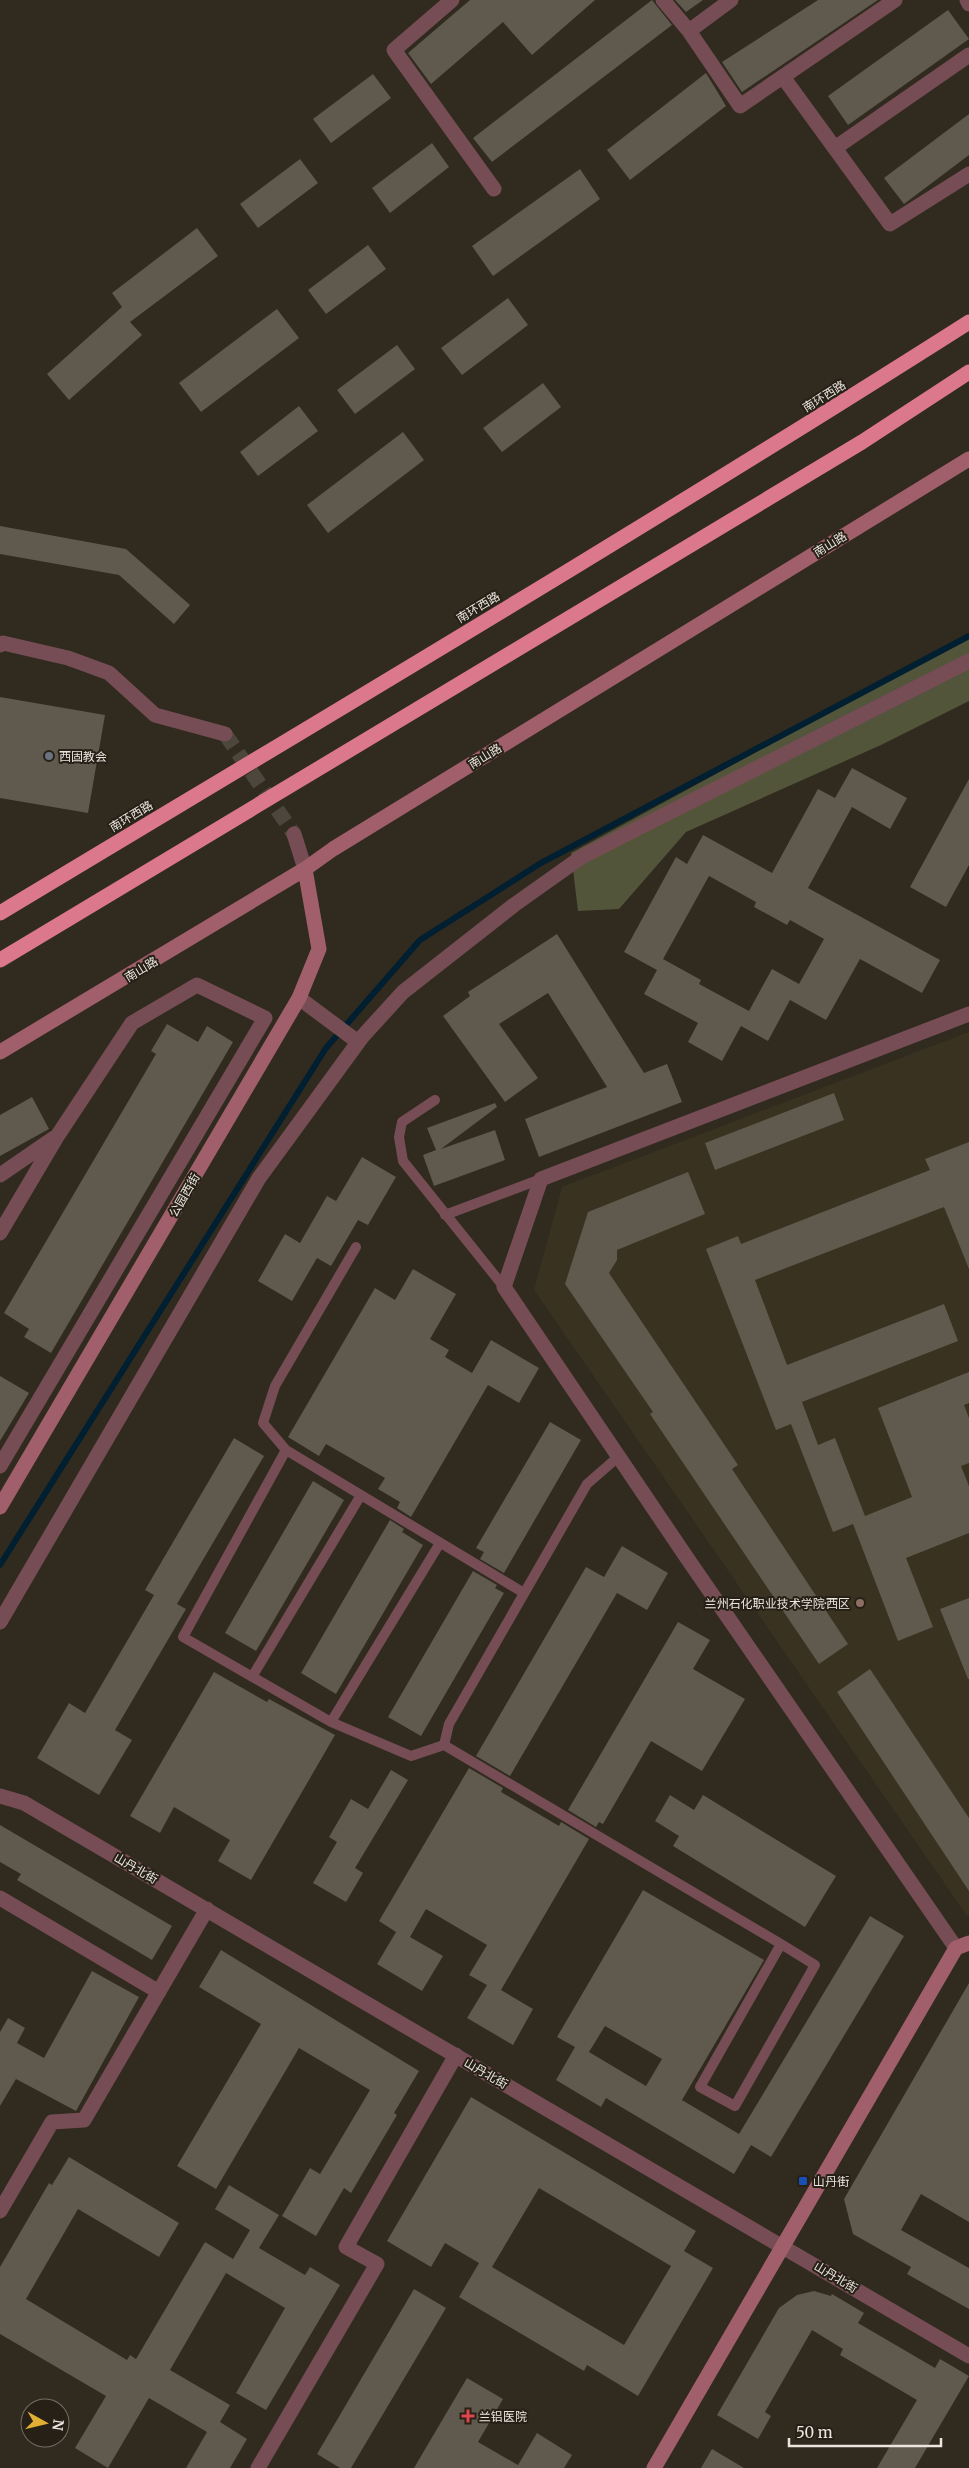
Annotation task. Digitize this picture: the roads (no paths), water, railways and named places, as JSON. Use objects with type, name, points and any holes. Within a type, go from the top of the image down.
[{"type":"highway","name":"南环西路","points":[[0,913],[834,408],[969,322]]},
{"type":"highway","points":[[0,960],[862,442],[969,372]]},
{"type":"street","points":[[452,0],[394,50],[494,189]]},
{"type":"street","points":[[663,0],[689,31],[740,106],[895,0]]},
{"type":"street","points":[[689,31],[731,0]]},
{"type":"street","points":[[966,0],[969,4]]},
{"type":"street","points":[[835,148],[969,55]]},
{"type":"street","points":[[783,77],[890,224],[969,174]]},
{"type":"street","name":"南山路","points":[[0,1052],[305,870],[333,849],[969,459]]},
{"type":"street","points":[[0,645],[3,643],[68,658],[109,672],[155,715],[225,734]]},
{"type":"street","points":[[0,1622],[259,1178],[353,1038],[441,960],[583,856],[969,661]]},
{"type":"street","points":[[294,834],[305,870]]},
{"type":"street","name":"公园西街","points":[[0,1507],[299,998],[319,949],[305,870]]},
{"type":"street","points":[[0,1233],[58,1135],[132,1023],[197,985],[265,1018],[0,1466]]},
{"type":"street","points":[[299,998],[353,1038]]},
{"type":"street","points":[[654,2468],[962,1946],[618,1457],[504,1287],[541,1179],[969,1014]]},
{"type":"street","points":[[0,1176],[58,1135]]},
{"type":"street","name":"山丹北街","points":[[0,1796],[24,1803],[784,2246],[969,2356]]},
{"type":"street","points":[[0,1898],[159,1992]]},
{"type":"street","points":[[0,2211],[52,2122],[84,2120],[207,1909]]},
{"type":"street","points":[[258,2468],[377,2264],[346,2247],[456,2055]]},
{"type":"lane","points":[[435,1100],[402,1122],[399,1137],[403,1160],[504,1287]]},
{"type":"lane","points":[[445,1215],[541,1179]]},
{"type":"lane","points":[[356,1247],[275,1386],[263,1424],[286,1450],[524,1593]]},
{"type":"lane","points":[[286,1450],[183,1637],[331,1722],[411,1756],[444,1745],[781,1944],[815,1965],[735,2106],[700,2087],[781,1944]]},
{"type":"lane","points":[[444,1745],[449,1724],[587,1484],[618,1457]]},
{"type":"lane","points":[[252,1677],[361,1495]]},
{"type":"lane","points":[[331,1722],[440,1543]]},
{"type":"waterway","points":[[0,1565],[326,1048],[420,940],[541,863],[969,636]]},
{"type":"tunnel","points":[[225,734],[294,834]]},
{"type":"place","name":"西固教会","points":[[49,756]]},
{"type":"place","name":"兰州石化职业技术学院·西区","points":[[860,1603]]},
{"type":"place","name":"山丹街","points":[[803,2181]]},
{"type":"place","name":"兰铝医院","points":[[468,2416]]}]
